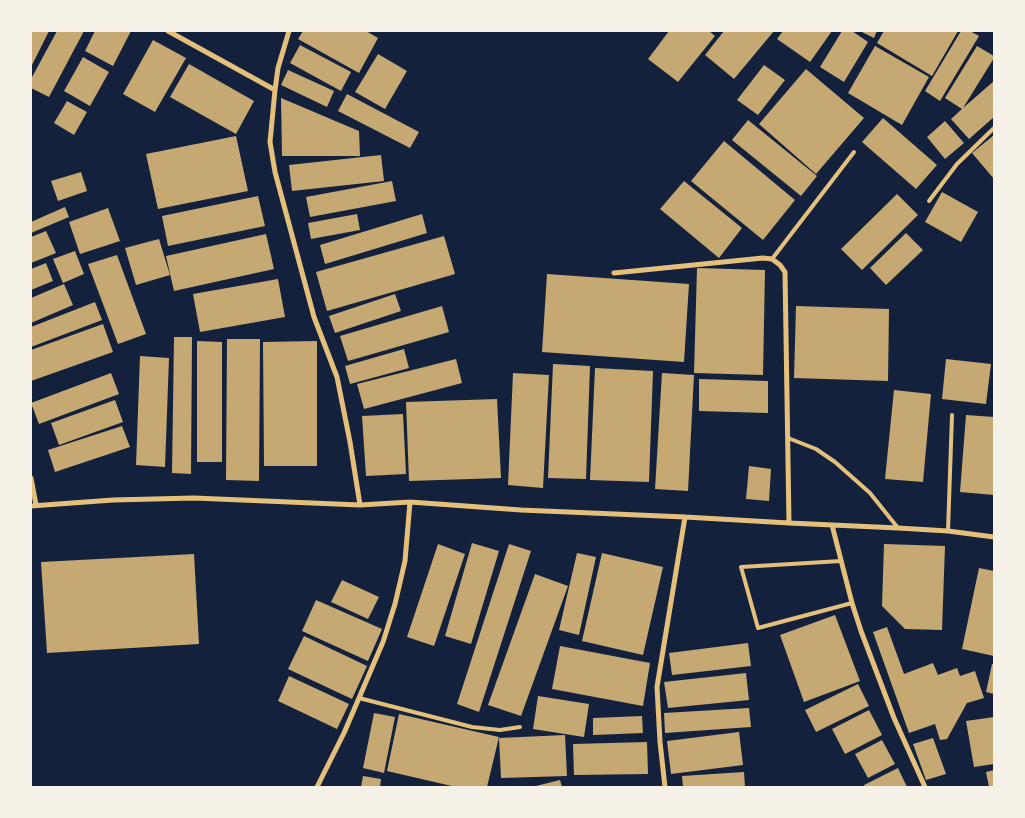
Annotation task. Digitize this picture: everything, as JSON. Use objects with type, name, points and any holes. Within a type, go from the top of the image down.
[{"type":"street","points":[[168,31],[274,90]]},
{"type":"street","points":[[289,31],[278,68],[274,90],[270,142],[275,172],[314,317],[337,377],[360,505]]},
{"type":"street","points":[[614,273],[763,258],[772,258],[780,265],[784,272],[789,523]]},
{"type":"street","points":[[31,478],[34,505],[113,500],[194,498],[360,505],[410,502],[521,510],[898,528],[948,531],[994,537]]},
{"type":"street","points":[[317,787],[344,733],[383,642],[395,604],[405,561],[410,502]]},
{"type":"street","points":[[665,787],[657,687],[685,517]]},
{"type":"street","points":[[832,525],[852,603],[894,718],[925,787]]},
{"type":"lane","points":[[929,201],[957,164],[994,128]]},
{"type":"lane","points":[[772,258],[854,152]]},
{"type":"lane","points":[[948,531],[952,415]]},
{"type":"lane","points":[[787,438],[816,449],[835,462],[870,493],[898,528]]},
{"type":"lane","points":[[841,561],[741,567],[758,628],[852,603]]},
{"type":"lane","points":[[359,698],[472,726],[500,730],[520,726]]},
{"type":"building","points":[[31,31],[49,31],[31,67]]},
{"type":"building","points":[[57,31],[84,31],[49,97],[31,88],[31,79]]},
{"type":"building","points":[[95,31],[131,31],[113,66],[85,51]]},
{"type":"building","points":[[303,31],[366,31],[378,38],[359,73],[298,39]]},
{"type":"building","points":[[669,31],[709,31],[715,36],[678,82],[648,59]]},
{"type":"building","points":[[724,31],[774,31],[734,79],[705,55]]},
{"type":"building","points":[[783,31],[832,31],[810,62],[777,39]]},
{"type":"building","points":[[842,31],[852,31],[868,42],[844,82],[820,67]]},
{"type":"building","points":[[860,31],[877,31],[874,38]]},
{"type":"building","points":[[884,31],[958,31],[932,76],[877,43]]},
{"type":"building","points":[[961,31],[970,31],[979,36],[940,101],[925,91]]},
{"type":"building","points":[[153,40],[186,58],[155,112],[123,94]]},
{"type":"building","points":[[300,45],[351,72],[341,91],[290,63]]},
{"type":"building","points":[[875,46],[929,77],[902,125],[848,93]]},
{"type":"building","points":[[977,46],[994,56],[994,58],[963,108],[994,81],[994,117],[969,139],[951,119],[962,109],[945,98]]},
{"type":"building","points":[[378,54],[407,71],[385,109],[355,92]]},
{"type":"building","points":[[83,57],[109,72],[90,106],[64,91]]},
{"type":"building","points":[[189,64],[254,101],[236,134],[170,97]]},
{"type":"building","points":[[764,65],[785,80],[758,115],[737,100]]},
{"type":"building","points":[[806,69],[864,118],[816,174],[759,124]]},
{"type":"building","points":[[288,70],[334,91],[327,107],[281,85]]},
{"type":"building","points":[[347,94],[419,132],[410,148],[338,111]]},
{"type":"building","points":[[281,98],[359,131],[360,156],[282,156]]},
{"type":"building","points":[[67,101],[87,112],[74,135],[54,123]]},
{"type":"building","points":[[883,118],[937,165],[916,189],[862,142]]},
{"type":"building","points":[[748,120],[817,176],[801,196],[732,140]]},
{"type":"building","points":[[945,121],[964,143],[945,159],[927,137]]},
{"type":"building","points":[[994,135],[994,179],[972,153]]},
{"type":"building","points":[[236,136],[248,191],[158,209],[146,154]]},
{"type":"building","points":[[724,141],[795,200],[763,240],[691,181]]},
{"type":"building","points":[[381,155],[384,181],[292,191],[289,165]]},
{"type":"building","points":[[81,172],[87,191],[58,201],[51,181]]},
{"type":"building","points":[[392,181],[396,201],[310,217],[306,197]]},
{"type":"building","points":[[684,181],[742,228],[719,258],[660,209]]},
{"type":"building","points":[[942,192],[978,212],[961,242],[925,222]]},
{"type":"building","points":[[897,194],[918,215],[862,270],[841,249]]},
{"type":"building","points":[[258,196],[265,226],[168,246],[162,216]]},
{"type":"building","points":[[65,207],[69,217],[31,233],[31,222]]},
{"type":"building","points":[[108,208],[120,241],[80,254],[69,222]]},
{"type":"building","points":[[357,214],[360,230],[311,239],[308,223]]},
{"type":"building","points":[[422,214],[427,233],[325,264],[320,245]]},
{"type":"building","points":[[46,231],[56,253],[31,263],[31,237]]},
{"type":"building","points":[[906,233],[923,250],[886,285],[870,268]]},
{"type":"building","points":[[266,234],[274,269],[174,291],[166,256]]},
{"type":"building","points":[[444,236],[455,274],[327,311],[316,272]]},
{"type":"building","points":[[159,239],[170,275],[136,285],[125,248]]},
{"type":"building","points":[[75,251],[84,274],[63,283],[53,259]]},
{"type":"building","points":[[117,255],[146,334],[118,344],[88,264]]},
{"type":"building","points":[[46,263],[53,281],[31,290],[31,269]]},
{"type":"building","points":[[697,268],[765,270],[763,375],[694,373]]},
{"type":"building","points":[[547,274],[689,284],[684,362],[542,352]]},
{"type":"building","points":[[278,279],[285,317],[200,332],[193,294]]},
{"type":"building","points":[[64,284],[73,305],[31,323],[31,298]]},
{"type":"building","points":[[395,294],[401,311],[335,333],[329,316]]},
{"type":"building","points":[[95,302],[102,320],[31,347],[31,327]]},
{"type":"building","points":[[442,306],[449,332],[348,361],[340,336]]},
{"type":"building","points":[[796,306],[889,309],[888,381],[794,378]]},
{"type":"building","points":[[103,324],[113,352],[31,381],[31,350]]},
{"type":"building","points":[[174,337],[192,337],[191,474],[172,473]]},
{"type":"building","points":[[227,339],[260,339],[259,481],[226,480]]},
{"type":"building","points":[[197,341],[222,342],[222,462],[197,462]]},
{"type":"building","points":[[317,341],[317,466],[264,466],[263,342]]},
{"type":"building","points":[[404,349],[409,368],[350,384],[345,366]]},
{"type":"building","points":[[140,356],[169,358],[165,467],[136,465]]},
{"type":"building","points":[[456,359],[462,383],[364,409],[357,384]]},
{"type":"building","points":[[946,359],[991,364],[986,404],[942,399]]},
{"type":"building","points":[[553,364],[590,366],[586,479],[548,478]]},
{"type":"building","points":[[595,368],[653,371],[649,482],[590,480]]},
{"type":"building","points":[[111,373],[119,394],[39,424],[31,403]]},
{"type":"building","points":[[513,373],[549,375],[543,488],[508,485]]},
{"type":"building","points":[[662,373],[694,375],[688,491],[655,489]]},
{"type":"building","points":[[699,379],[768,381],[768,413],[699,411]]},
{"type":"building","points":[[894,390],[931,394],[923,482],[885,479]]},
{"type":"building","points":[[497,399],[501,478],[409,481],[406,402]]},
{"type":"building","points":[[115,400],[123,422],[59,445],[51,423]]},
{"type":"building","points":[[403,414],[406,474],[366,476],[362,416]]},
{"type":"building","points":[[966,415],[994,417],[994,495],[960,492]]},
{"type":"building","points":[[122,426],[130,447],[55,472],[48,450]]},
{"type":"building","points":[[749,466],[771,469],[769,501],[746,499]]},
{"type":"building","points":[[472,543],[499,551],[471,644],[445,636]]},
{"type":"building","points":[[438,544],[465,554],[434,646],[407,637]]},
{"type":"building","points":[[509,544],[531,551],[479,712],[457,704]]},
{"type":"building","points":[[884,544],[945,546],[942,630],[905,629],[882,606]]},
{"type":"building","points":[[577,553],[596,557],[579,635],[559,630]]},
{"type":"building","points":[[602,553],[663,567],[643,655],[582,641]]},
{"type":"building","points":[[194,554],[199,644],[47,653],[41,562]]},
{"type":"building","points":[[979,568],[994,571],[994,656],[962,649]]},
{"type":"building","points":[[535,574],[568,586],[521,716],[488,705]]},
{"type":"building","points":[[342,580],[379,597],[368,619],[331,602]]},
{"type":"building","points":[[316,600],[382,629],[368,661],[302,631]]},
{"type":"building","points":[[835,615],[860,681],[804,702],[780,635]]},
{"type":"building","points":[[887,627],[904,674],[933,663],[938,675],[957,668],[960,676],[975,671],[984,698],[967,703],[947,739],[940,740],[935,724],[909,733],[873,632]]},
{"type":"building","points":[[304,636],[367,666],[352,699],[288,669]]},
{"type":"building","points":[[748,643],[751,666],[672,675],[669,653]]},
{"type":"building","points":[[560,646],[650,663],[643,706],[552,689]]},
{"type":"building","points":[[992,664],[994,664],[994,694],[986,692]]},
{"type":"building","points":[[746,673],[749,700],[668,708],[664,682]]},
{"type":"building","points":[[289,676],[349,704],[337,729],[278,701]]},
{"type":"building","points":[[858,684],[869,706],[816,732],[805,710]]},
{"type":"building","points":[[538,696],[589,704],[584,737],[533,729]]},
{"type":"building","points":[[749,708],[751,727],[665,733],[664,713]]},
{"type":"building","points":[[869,710],[882,735],[845,754],[832,729]]},
{"type":"building","points":[[374,713],[395,717],[384,773],[363,768]]},
{"type":"building","points":[[399,714],[499,737],[487,787],[456,787],[387,771]]},
{"type":"building","points":[[642,716],[643,733],[593,735],[593,718]]},
{"type":"building","points":[[994,717],[994,764],[974,767],[966,721]]},
{"type":"building","points":[[739,732],[743,765],[671,774],[667,741]]},
{"type":"building","points":[[565,735],[567,776],[501,778],[499,738]]},
{"type":"building","points":[[933,738],[946,774],[926,780],[913,744]]},
{"type":"building","points":[[882,740],[895,764],[868,778],[855,754]]},
{"type":"building","points":[[647,742],[648,774],[574,775],[573,744]]},
{"type":"building","points":[[898,768],[907,787],[865,787],[864,785]]},
{"type":"building","points":[[994,770],[994,787],[989,787],[986,772]]},
{"type":"building","points":[[744,772],[745,787],[683,787],[682,776]]},
{"type":"building","points":[[363,776],[381,779],[380,787],[361,787]]},
{"type":"building","points":[[560,780],[562,787],[536,787],[536,786]]}]
